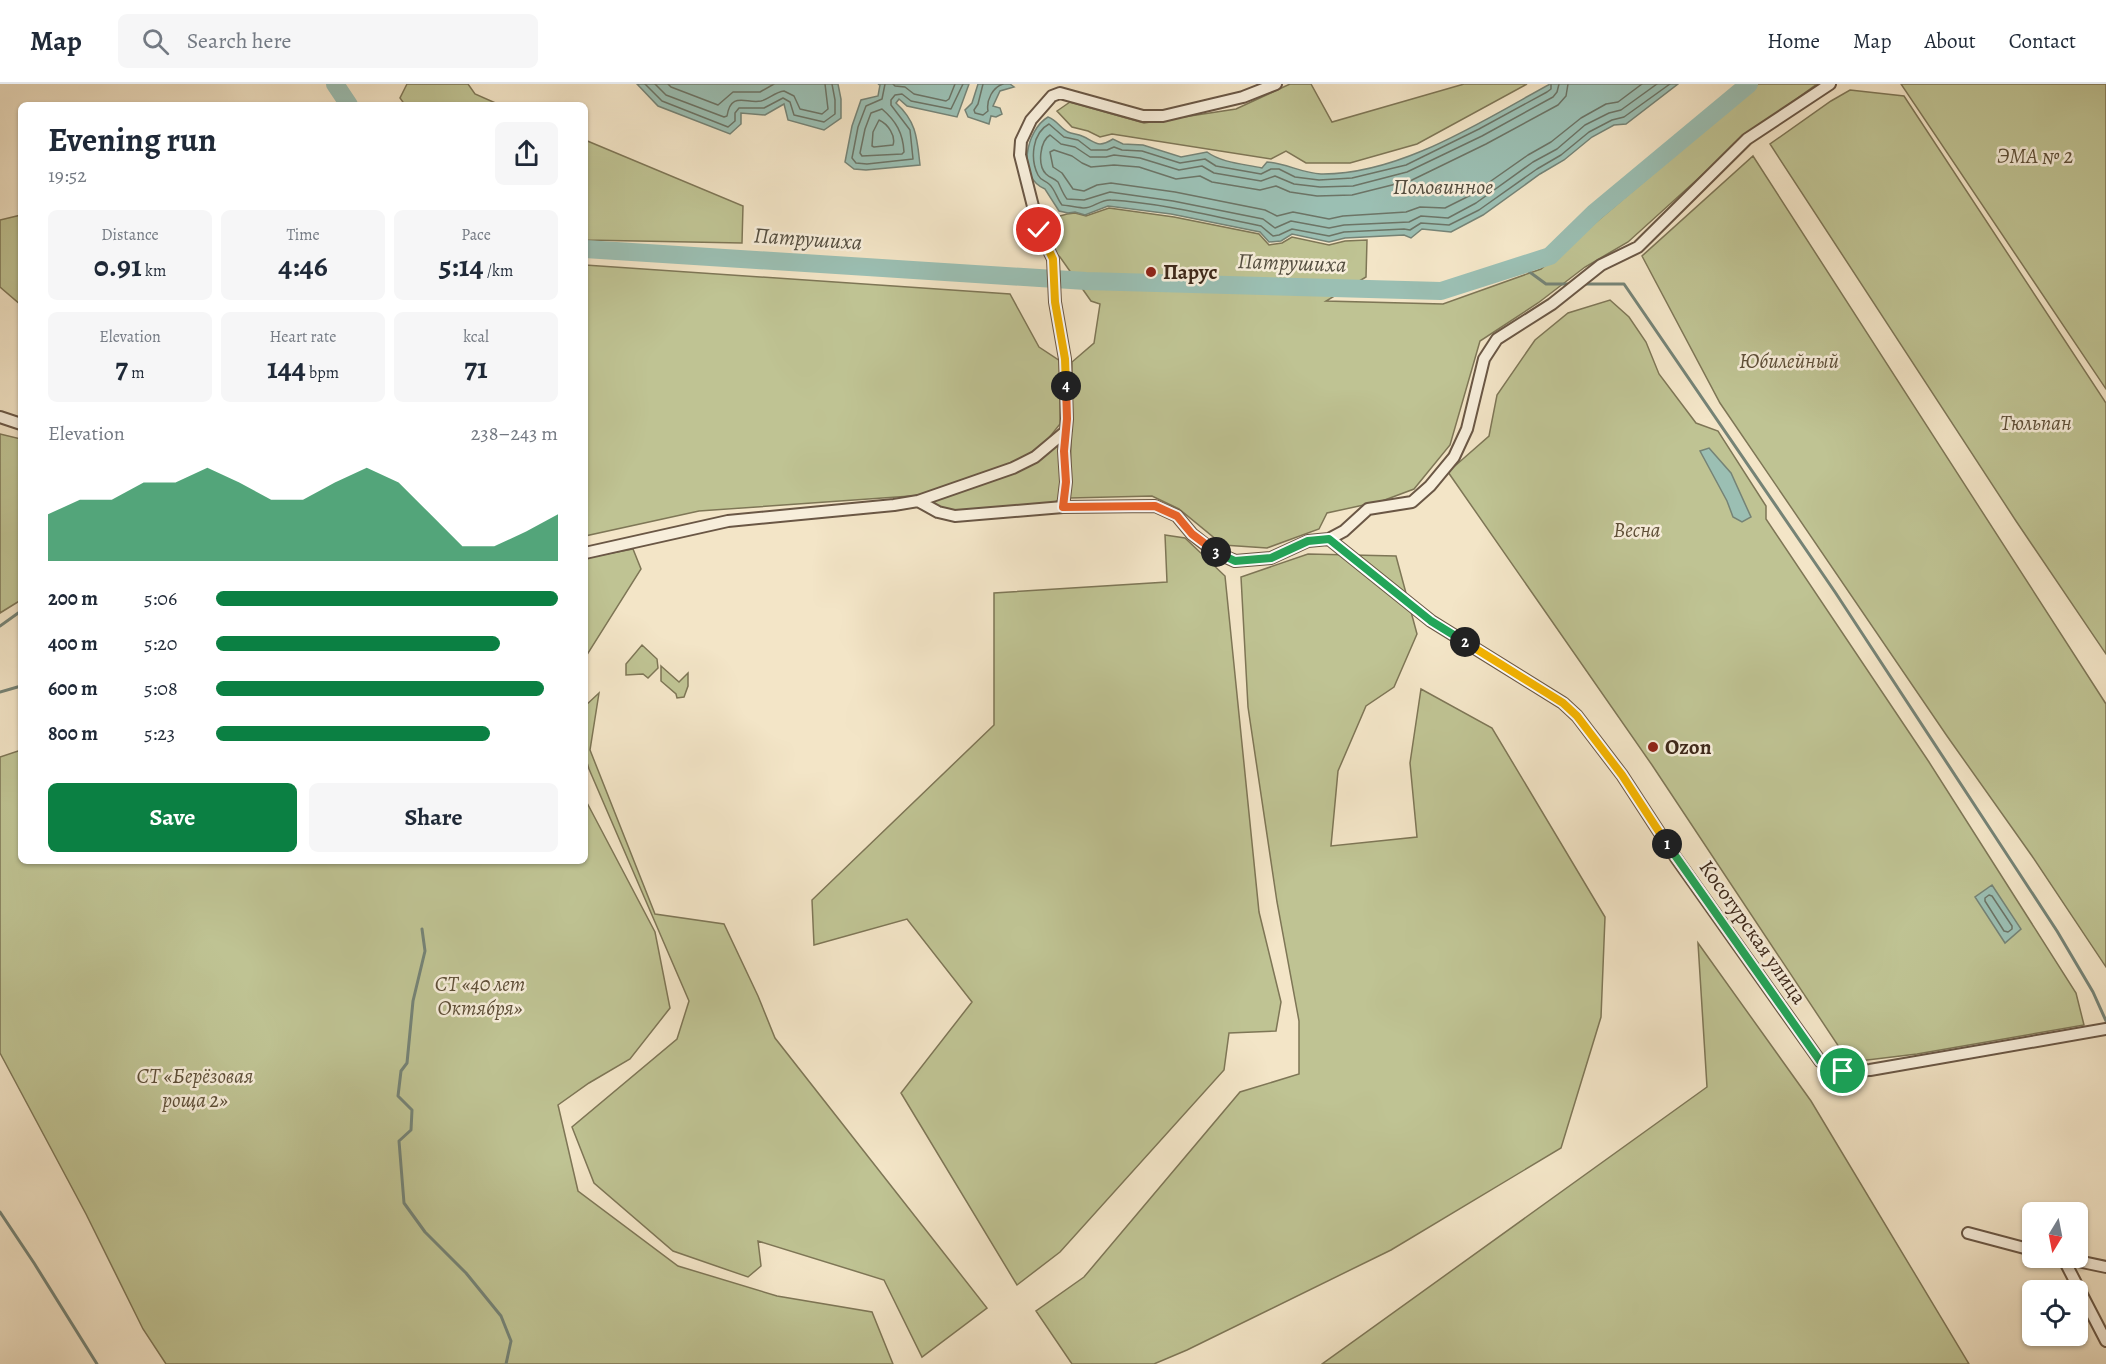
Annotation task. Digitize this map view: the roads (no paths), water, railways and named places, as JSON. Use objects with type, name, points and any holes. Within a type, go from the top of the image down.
[{"type":"street","points":[[1063,507],[1066,482],[1065,359],[1054,288],[1053,259],[1039,230],[1020,155],[1021,141],[1031,120],[1052,96],[1060,93],[1143,116],[1163,116],[1243,97],[1276,84]]},
{"type":"street","points":[[918,501],[938,512],[955,516],[1063,507],[1155,506],[1177,516],[1192,534],[1215,552],[1235,561],[1271,558],[1308,541],[1329,539],[1344,531],[1368,509],[1412,502],[1430,486],[1454,457],[1467,429],[1484,359],[1497,339],[1552,304],[1600,265],[1638,247],[1747,139],[1830,84]]},
{"type":"street","points":[[0,417],[18,423]]},
{"type":"street","points":[[588,552],[729,521],[918,501],[1013,468],[1035,457],[1066,431]]},
{"type":"street","name":"Косотурская улица","points":[[1329,539],[1431,621],[1563,703],[1577,716],[1622,775],[1676,858],[1820,1061],[1843,1071],[1870,1070],[2106,1029]]},
{"type":"street","points":[[1968,1233],[2022,1247]]},
{"type":"street","points":[[2088,1263],[2106,1267]]},
{"type":"street","points":[[2066,1268],[2106,1341]]},
{"type":"water","points":[[637,84],[838,84],[841,118],[824,130],[788,120],[784,104],[765,115],[741,113],[741,124],[730,134],[658,106]]},
{"type":"water","points":[[878,84],[969,84],[957,117],[907,106],[899,99],[896,103],[908,117],[915,131],[920,165],[866,170],[854,169],[845,162],[852,126],[861,100],[878,96],[880,85]]},
{"type":"water","points":[[978,84],[1010,84],[1014,87],[1000,91],[993,106],[1000,108],[1002,114],[996,117],[991,116],[989,124],[968,117],[965,110],[972,103]]},
{"type":"water","name":"Половинное","points":[[1550,84],[1678,84],[1626,124],[1614,125],[1592,137],[1564,160],[1540,174],[1483,215],[1451,232],[1422,229],[1411,238],[1404,235],[1345,238],[1329,242],[1292,234],[1281,241],[1269,242],[1260,232],[1171,214],[1108,206],[1085,215],[1075,212],[1068,213],[1059,211],[1045,189],[1030,175],[1027,164],[1027,153],[1034,132],[1048,117],[1068,132],[1080,135],[1097,144],[1113,139],[1123,144],[1143,145],[1181,157],[1207,152],[1226,161],[1262,168],[1267,162],[1321,174],[1351,172],[1381,166],[1440,143]]},
{"type":"water","points":[[1709,448],[1731,473],[1751,517],[1742,522],[1733,517],[1700,451]]},
{"type":"water","points":[[1992,885],[2021,929],[2005,943],[1975,897]]},
{"type":"waterway","name":"Патрушиха","points":[[335,84],[347,102]]},
{"type":"waterway","name":"Патрушиха","points":[[588,249],[1086,281],[1441,291],[1550,256],[1594,213],[1749,84]]},
{"type":"waterway","points":[[1520,265],[1546,284],[1571,284]]},
{"type":"waterway","points":[[1583,284],[1624,284],[1835,592],[2057,931],[2093,992],[2106,1021]]},
{"type":"waterway","points":[[0,626],[18,613]]},
{"type":"waterway","points":[[0,692],[18,687]]},
{"type":"waterway","points":[[422,929],[425,951],[413,1001],[407,1063],[401,1071],[398,1096],[412,1110],[411,1130],[399,1141],[404,1203],[425,1232],[466,1273],[501,1316],[511,1341],[506,1364]]},
{"type":"waterway","points":[[0,1212],[97,1364]]},
{"type":"place","name":"Парус","points":[[1151,272]]},
{"type":"place","name":"Ozon","points":[[1653,747]]},
{"type":"park label","name":"ЭМА № 2","points":[[2035,156]]},
{"type":"park label","name":"Юбилейный","points":[[1789,361]]},
{"type":"park label","name":"Тюльпан","points":[[2036,423]]},
{"type":"park label","name":"Весна","points":[[1637,530]]},
{"type":"park label","name":"СТ «40 лет Октября»","points":[[480,996]]},
{"type":"park label","name":"СТ «Берёзовая роща 2»","points":[[195,1088]]}]
